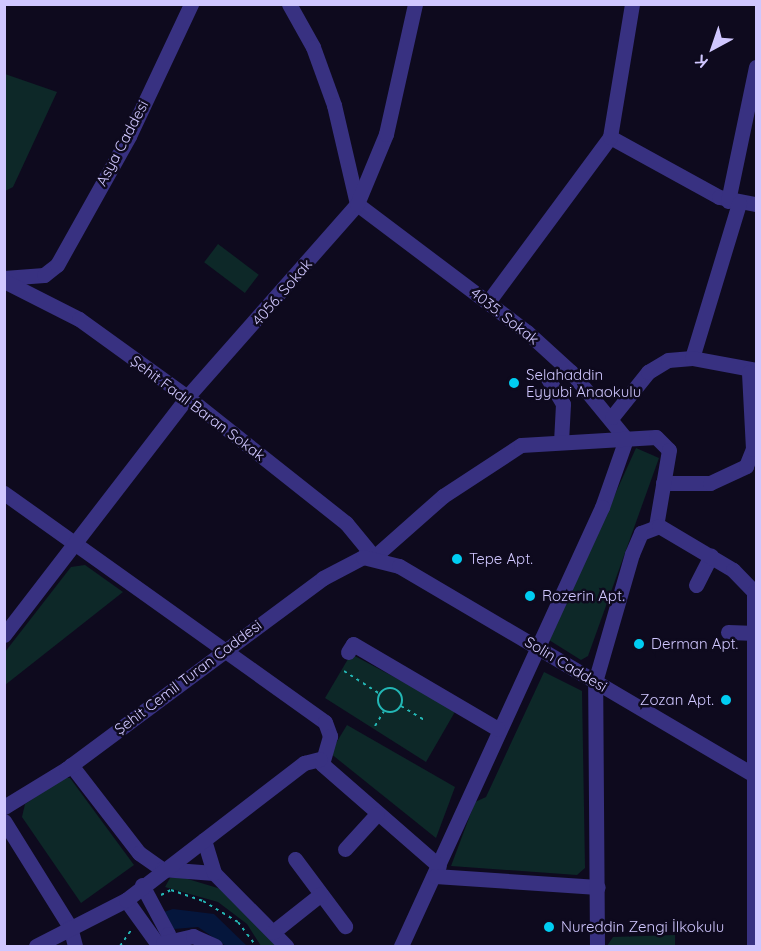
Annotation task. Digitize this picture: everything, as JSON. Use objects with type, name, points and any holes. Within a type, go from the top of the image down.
[{"type":"street","name":"Asya Caddesi","points":[[4,280],[44,275],[57,265],[129,136],[190,4]]},
{"type":"street","points":[[289,4],[313,47],[334,105],[357,204]]},
{"type":"street","name":"4056. Sokak","points":[[4,635],[188,397],[357,204],[386,134],[415,4]]},
{"type":"street","points":[[488,302],[610,137],[632,4]]},
{"type":"street","points":[[692,358],[734,202],[756,67]]},
{"type":"street","points":[[610,137],[734,202],[756,204]]},
{"type":"street","name":"4035. Sokak","points":[[357,204],[488,302],[571,372],[612,417],[626,440]]},
{"type":"street","name":"Şehit Fadıl Baran Sokak","points":[[4,280],[79,319],[188,397],[346,524],[374,557]]},
{"type":"street","points":[[612,417],[654,368],[692,358],[753,371],[753,449],[746,466],[710,483],[663,483]]},
{"type":"street","points":[[547,377],[563,404],[561,442]]},
{"type":"street","points":[[374,557],[493,458],[521,445],[656,437],[669,450],[656,526]]},
{"type":"street","points":[[401,946],[437,871],[498,729],[538,646],[626,440]]},
{"type":"street","points":[[4,493],[76,542],[220,651],[325,722],[328,747],[320,759],[304,763],[204,840],[162,869],[126,900],[36,946]]},
{"type":"street","points":[[597,946],[595,682],[632,554],[641,534],[656,526],[671,532],[711,556],[754,592],[756,633],[754,946]]},
{"type":"street","points":[[696,585],[711,556]]},
{"type":"street","name":"Solin Caddesi","points":[[374,557],[399,566],[755,775]]},
{"type":"street","name":"Şehit Cemil Turan Caddesi","points":[[4,807],[71,765],[220,651],[350,561],[374,557]]},
{"type":"street","points":[[728,632],[756,633]]},
{"type":"street","points":[[348,652],[353,644],[498,729]]},
{"type":"street","points":[[320,759],[437,871],[598,886]]},
{"type":"street","points":[[71,765],[139,853],[162,869],[214,873]]},
{"type":"street","points":[[345,849],[377,814]]},
{"type":"street","points":[[4,821],[70,927],[75,946]]},
{"type":"street","points":[[204,840],[214,873],[286,946]]},
{"type":"street","points":[[295,859],[345,926]]},
{"type":"street","points":[[142,885],[148,915],[163,941],[194,936],[215,946]]},
{"type":"street","points":[[273,932],[321,894]]},
{"type":"street","points":[[126,900],[148,915]]},
{"type":"path","points":[[344,671],[380,694],[384,711]]},
{"type":"path","points":[[380,694],[396,689],[401,706],[424,720]]},
{"type":"path","points":[[375,726],[384,711],[401,706]]},
{"type":"path","points":[[120,946],[171,890],[203,901],[237,922],[256,946]]},
{"type":"green space","points":[[5,74],[57,92],[13,187],[5,191]]},
{"type":"green space","points":[[218,244],[259,275],[245,293],[204,262]]},
{"type":"green space","points":[[636,448],[659,458],[588,656],[581,660],[549,640]]},
{"type":"green space","points":[[85,565],[123,592],[5,685],[5,652],[71,567]]},
{"type":"green space","points":[[351,654],[456,710],[426,762],[325,698]]},
{"type":"green space","points":[[544,672],[582,691],[585,868],[577,875],[451,866],[475,802],[486,797]]},
{"type":"green space","points":[[347,725],[455,787],[436,838],[330,753]]},
{"type":"green space","points":[[64,778],[70,778],[134,865],[81,903],[22,817],[25,804]]},
{"type":"green space","points":[[181,877],[221,889],[276,946],[261,946],[247,924],[218,902],[165,887],[170,878]]},
{"type":"green space","points":[[675,935],[675,946],[607,946],[613,937]]},
{"type":"water","points":[[173,909],[214,914],[247,946],[226,946],[198,927],[174,929],[161,913]]},
{"type":"place","name":"Selahaddin Eyyubi Anaokulu","points":[[514,383]]},
{"type":"place","name":"Tepe Apt.","points":[[457,559]]},
{"type":"place","name":"Rozerin Apt.","points":[[530,596]]},
{"type":"place","name":"Derman Apt.","points":[[639,644]]},
{"type":"place","name":"Zozan Apt.","points":[[726,700]]},
{"type":"place","name":"Nureddin Zengi İlkokulu","points":[[549,927]]}]
